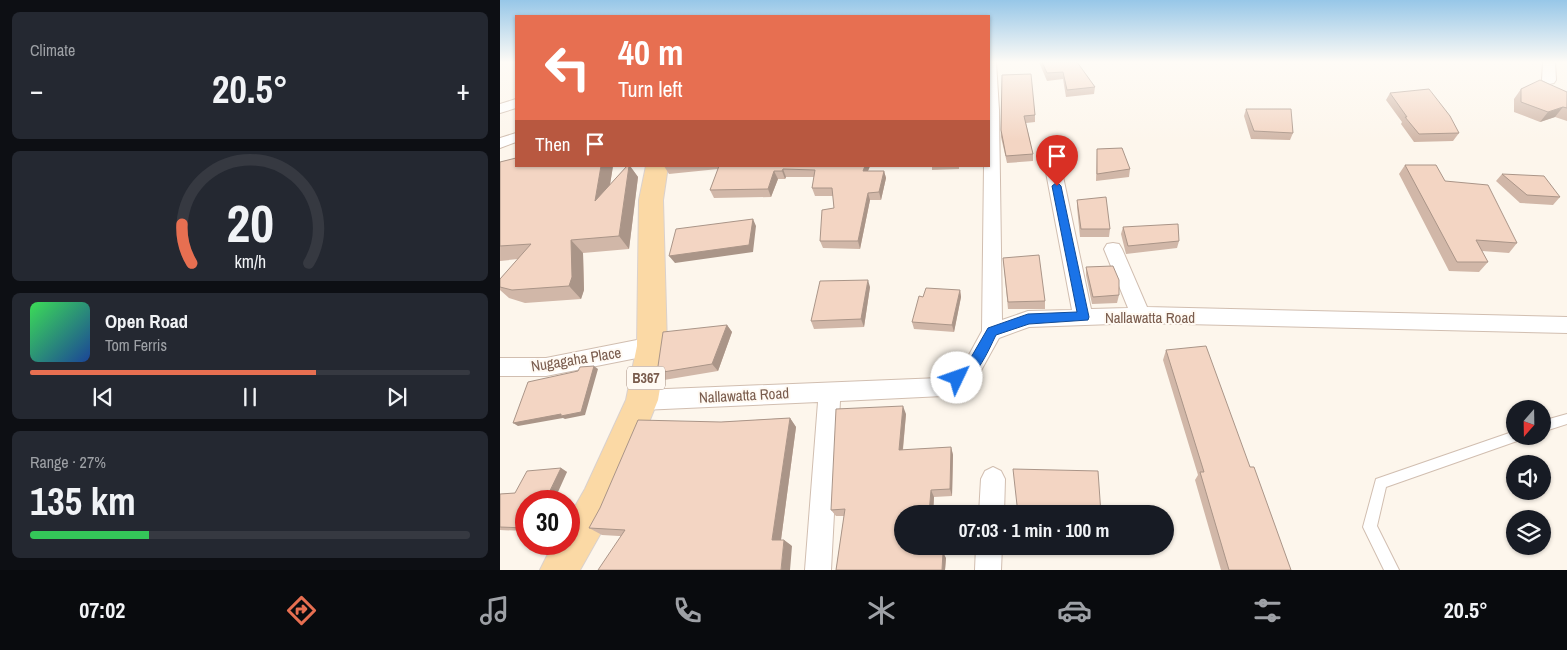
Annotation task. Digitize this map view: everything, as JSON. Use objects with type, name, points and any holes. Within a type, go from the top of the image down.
[{"type":"main road","name":"B367","points":[[559,570],[598,502],[642,400],[652,346],[651,200],[657,167]]},
{"type":"street","points":[[991,89],[992,332]]},
{"type":"street","points":[[500,110],[515,103]]},
{"type":"street","points":[[500,143],[515,137]]},
{"type":"street","points":[[1053,167],[1083,317]]},
{"type":"street","points":[[1113,249],[1141,316]]},
{"type":"street","name":"Nallawatta Road","points":[[642,400],[943,387],[971,370],[992,332],[1028,319],[1141,316],[1567,325]]},
{"type":"street","name":"Nugagaha Place","points":[[500,367],[546,367],[652,346]]},
{"type":"street","points":[[818,570],[830,391]]},
{"type":"street","points":[[992,505],[993,479]]},
{"type":"street","points":[[988,570],[989,555]]},
{"type":"lane","points":[[1551,424],[1567,418]]},
{"type":"lane","points":[[1392,570],[1370,527],[1381,483],[1506,439]]},
{"type":"building","points":[[1002,89],[1032,89],[1035,115],[1024,116],[1033,154],[1006,156],[1001,130]]},
{"type":"building","points":[[1429,89],[1450,116],[1459,133],[1419,134],[1405,117],[1407,117],[1390,93]]},
{"type":"building","points":[[1521,89],[1559,89],[1567,92],[1567,108],[1563,107],[1548,112],[1521,102]]},
{"type":"building","points":[[1246,109],[1291,109],[1293,133],[1254,131]]},
{"type":"building","points":[[1122,148],[1130,169],[1097,174],[1097,149]]},
{"type":"building","points":[[515,158],[515,167],[601,167],[595,201],[626,167],[629,167],[619,236],[571,240],[572,277],[569,286],[512,290],[500,287],[500,279],[531,244],[500,246],[500,162]]},
{"type":"building","points":[[1405,165],[1436,165],[1445,181],[1488,185],[1517,243],[1476,240],[1488,262],[1457,262]]},
{"type":"building","points":[[719,167],[865,167],[863,171],[884,171],[879,192],[868,193],[858,241],[820,241],[822,210],[834,208],[832,188],[812,188],[815,170],[783,169],[782,171],[774,171],[768,189],[710,190]]},
{"type":"building","points":[[1502,174],[1544,176],[1560,197],[1527,195]]},
{"type":"building","points":[[1106,197],[1110,229],[1081,229],[1077,200]]},
{"type":"building","points":[[753,219],[749,245],[669,256],[676,229]]},
{"type":"building","points":[[1178,224],[1179,241],[1128,246],[1123,227]]},
{"type":"building","points":[[1039,255],[1045,301],[1008,302],[1003,258]]},
{"type":"building","points":[[1113,266],[1119,280],[1119,295],[1093,297],[1086,267]]},
{"type":"building","points":[[868,280],[861,319],[811,321],[820,281]]},
{"type":"building","points":[[926,288],[960,290],[952,325],[912,322],[919,296],[923,297]]},
{"type":"building","points":[[727,325],[712,364],[657,373],[663,332]]},
{"type":"building","points":[[1206,346],[1250,467],[1254,467],[1291,570],[1229,570],[1200,472],[1204,472],[1166,350]]},
{"type":"building","points":[[594,366],[581,412],[513,423],[528,382],[578,371],[580,367]]},
{"type":"building","points":[[903,406],[899,450],[951,447],[950,489],[931,490],[930,505],[894,505],[894,555],[943,555],[942,570],[836,570],[845,509],[831,510],[836,409]]},
{"type":"building","points":[[790,418],[772,540],[784,540],[781,570],[598,570],[625,530],[589,528],[600,508],[638,420],[721,422]]},
{"type":"building","points":[[561,468],[550,490],[517,490],[527,471]]},
{"type":"building","points":[[1013,469],[1098,471],[1100,505],[1017,505]]},
{"type":"building","points":[[515,493],[515,528],[500,527],[500,494]]},
{"type":"route","points":[[957,378],[971,370],[992,332],[1028,319],[1083,317],[1057,186]]}]
